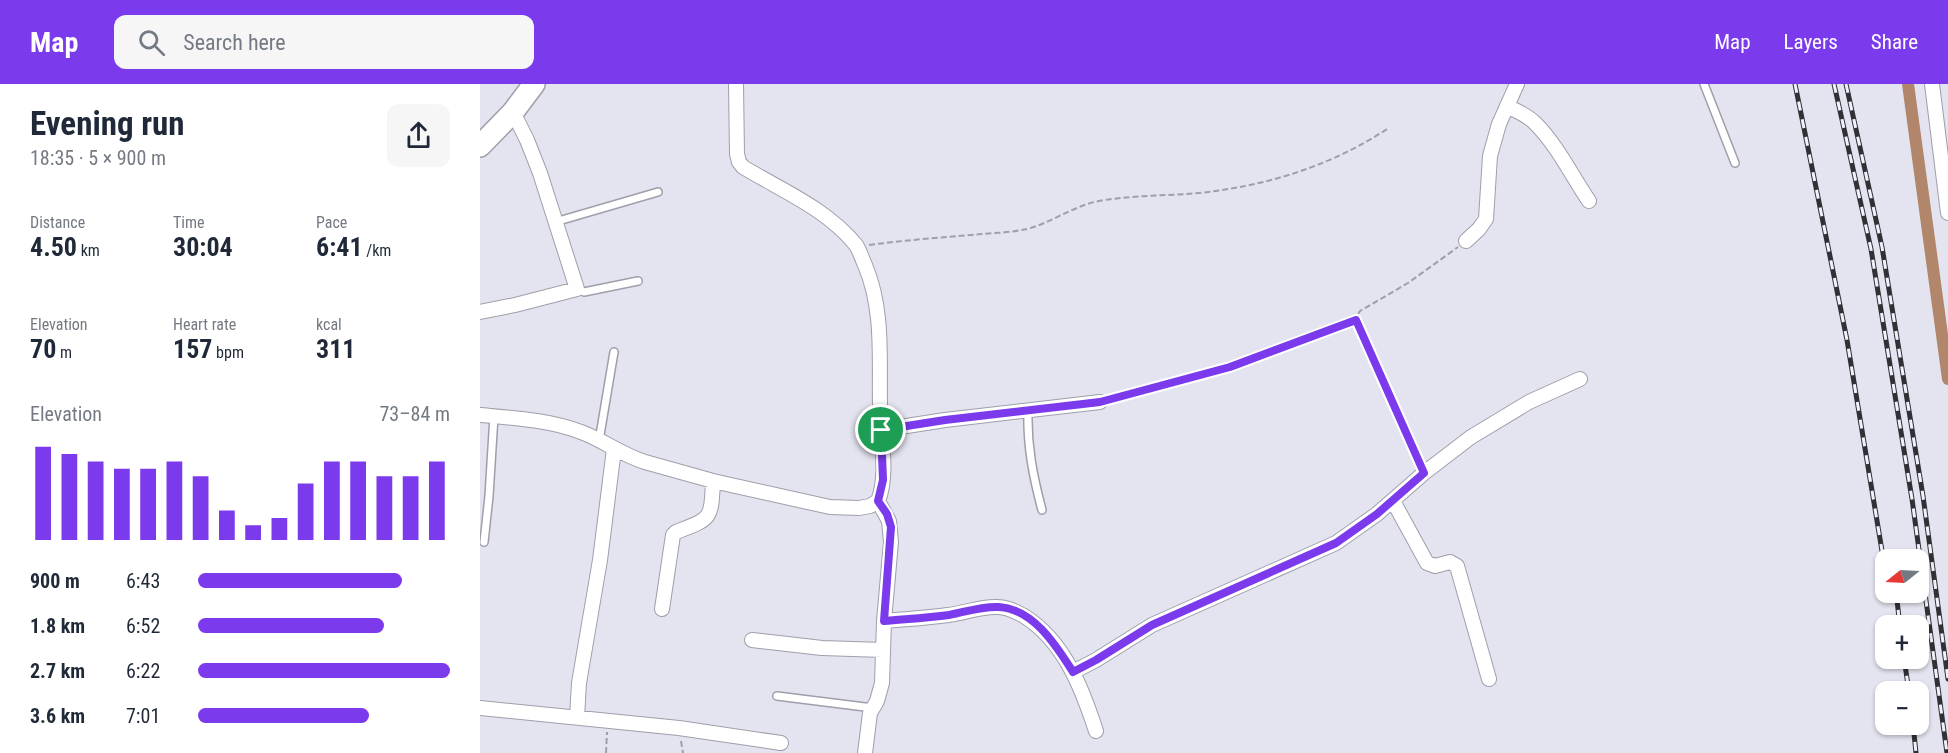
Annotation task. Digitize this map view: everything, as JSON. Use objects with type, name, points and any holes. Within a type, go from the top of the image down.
[{"type":"main road","points":[[480,146],[513,112],[534,84]]},
{"type":"street","points":[[480,415],[566,427],[584,433],[645,462],[713,481],[844,509],[870,506],[878,501],[883,480],[879,323],[875,293],[857,247],[844,232],[811,207],[743,167],[737,154],[736,84]]},
{"type":"street","points":[[1466,241],[1486,219],[1490,156],[1517,84]]},
{"type":"street","points":[[1934,84],[1948,213]]},
{"type":"street","points":[[1507,106],[1536,123],[1589,201]]},
{"type":"street","points":[[480,312],[577,289],[528,140],[513,112]]},
{"type":"street","points":[[1073,672],[1152,625],[1336,543],[1393,501],[1424,473],[1471,437],[1552,390],[1580,379]]},
{"type":"street","points":[[881,430],[945,420],[1100,402]]},
{"type":"street","points":[[577,717],[580,672],[600,560],[614,449]]},
{"type":"street","points":[[662,609],[673,535],[699,524],[710,515],[713,481]]},
{"type":"street","points":[[865,753],[868,723],[882,683],[891,527],[887,514],[878,501]]},
{"type":"street","points":[[1393,501],[1426,563],[1435,566],[1450,562],[1457,566],[1489,679]]},
{"type":"street","points":[[884,621],[950,615],[985,608],[1012,609],[1048,634],[1073,672],[1096,731]]},
{"type":"street","points":[[752,640],[822,648],[883,650]]},
{"type":"street","points":[[480,708],[696,730],[782,743]]},
{"type":"lane","points":[[1704,84],[1735,163]]},
{"type":"lane","points":[[555,222],[658,192]]},
{"type":"lane","points":[[577,289],[584,292],[638,281]]},
{"type":"lane","points":[[600,441],[614,352]]},
{"type":"lane","points":[[1028,411],[1027,434],[1030,463],[1042,510]]},
{"type":"lane","points":[[484,542],[495,416]]},
{"type":"lane","points":[[777,696],[873,708]]},
{"type":"path","points":[[857,247],[1006,232],[1041,224],[1070,210],[1101,201],[1197,193],[1248,185],[1336,159],[1387,129]]},
{"type":"path","points":[[1100,402],[1230,367],[1356,320],[1360,311],[1408,283],[1466,241]]},
{"type":"path","points":[[1356,320],[1424,473]]},
{"type":"path","points":[[606,753],[607,720]]},
{"type":"waterway","points":[[1908,84],[1948,379]]},
{"type":"railway","points":[[1795,84],[1847,340],[1882,549]]},
{"type":"railway","points":[[1834,84],[1871,249],[1912,499],[1947,753]]},
{"type":"railway","points":[[1846,84],[1882,247],[1923,496],[1948,679]]},
{"type":"railway","points":[[1897,603],[1899,615]]},
{"type":"railway","points":[[1906,669],[1907,681]]},
{"type":"railway","points":[[1914,735],[1916,753]]},
{"type":"route","points":[[1356,320],[1424,473],[1377,514],[1336,543],[1172,615],[1138,632],[1096,660],[1073,672],[1048,634],[1012,609],[985,608],[950,615],[884,621],[891,527],[887,514],[878,501],[883,480],[881,430],[945,420],[1100,402],[1230,367],[1356,320]]}]
